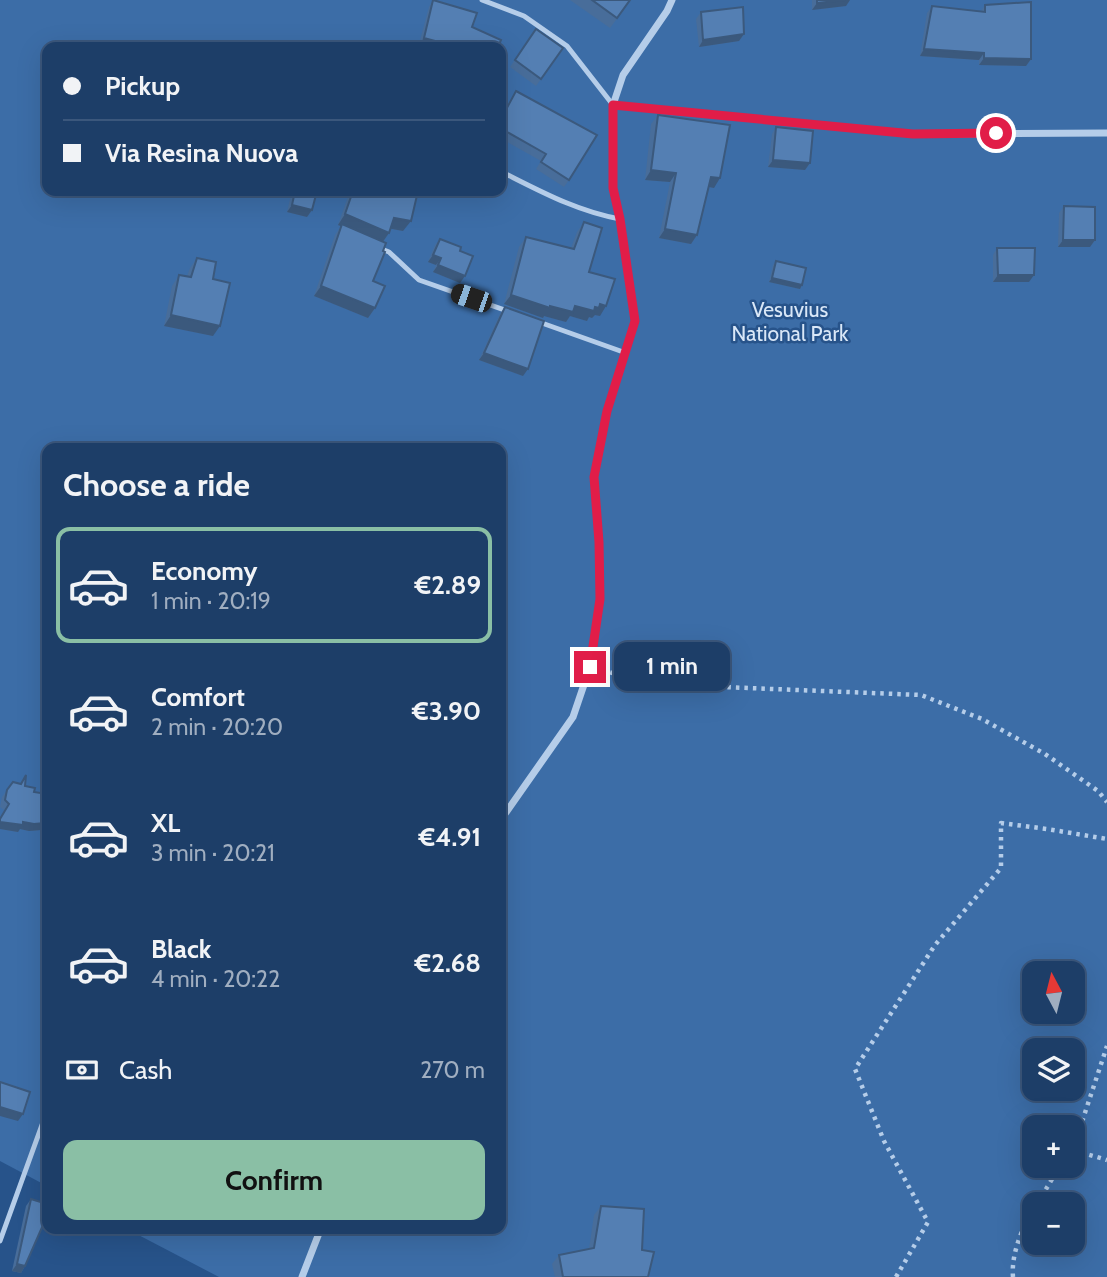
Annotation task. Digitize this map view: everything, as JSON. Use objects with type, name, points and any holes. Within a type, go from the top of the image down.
[{"type":"street","points":[[506,812],[573,717],[590,667],[600,599],[594,477],[607,411],[635,321],[613,188],[613,105],[623,75],[672,0]]},
{"type":"street","points":[[613,105],[913,134],[1107,133]]},
{"type":"street","points":[[302,1277],[319,1234]]},
{"type":"lane","points":[[482,0],[524,16],[567,46],[613,105]]},
{"type":"lane","points":[[506,174],[554,198],[595,214],[620,219]]},
{"type":"lane","points":[[367,243],[389,252],[419,280],[523,316]]},
{"type":"lane","points":[[535,321],[626,353]]},
{"type":"lane","points":[[0,1241],[42,1125]]},
{"type":"path","points":[[590,667],[649,684],[921,695],[982,719],[1045,754],[1098,791],[1107,802]]},
{"type":"path","points":[[896,1277],[928,1222],[884,1141],[855,1069],[935,945],[1001,868],[1001,823],[1107,839]]},
{"type":"path","points":[[1084,1115],[1107,1046]]},
{"type":"path","points":[[1085,1154],[1107,1160]]},
{"type":"path","points":[[1013,1277],[1012,1263],[1022,1233]]},
{"type":"green space","name":"Vesuvius National Park","points":[[0,0],[1107,0],[1107,1277],[219,1277],[137,1234],[506,1234],[506,443],[42,443],[42,1183],[0,1161]]},
{"type":"building","points":[[433,0],[477,13],[472,27],[501,40],[439,42],[424,38]]},
{"type":"building","points":[[592,0],[630,0],[617,18]]},
{"type":"building","points":[[817,0],[845,0],[817,3]]},
{"type":"building","points":[[1031,2],[1031,59],[984,58],[984,53],[924,49],[932,6],[985,12],[985,5]]},
{"type":"building","points":[[743,7],[744,34],[703,40],[701,12]]},
{"type":"building","points":[[536,29],[563,48],[541,79],[515,60]]},
{"type":"building","points":[[516,91],[597,135],[569,180],[541,162],[546,154],[506,131],[506,110]]},
{"type":"building","points":[[658,115],[730,125],[720,178],[711,177],[697,235],[665,229],[676,173],[651,170]]},
{"type":"building","points":[[776,127],[813,131],[810,163],[773,160]]},
{"type":"building","points":[[294,196],[316,196],[312,210],[292,205]]},
{"type":"building","points":[[351,196],[417,196],[411,221],[394,218],[389,233],[345,214]]},
{"type":"building","points":[[1064,206],[1095,207],[1095,240],[1063,240]]},
{"type":"building","points":[[584,222],[602,228],[589,272],[615,279],[606,306],[600,304],[594,311],[575,306],[573,312],[550,308],[511,295],[526,237],[574,249]]},
{"type":"building","points":[[342,224],[386,243],[373,281],[385,286],[375,308],[321,286]]},
{"type":"building","points":[[440,239],[461,247],[460,251],[473,256],[465,276],[438,265],[441,258],[433,255]]},
{"type":"building","points":[[997,248],[1035,248],[1034,275],[998,275]]},
{"type":"building","points":[[197,258],[216,262],[213,279],[230,283],[220,326],[171,315],[179,275],[191,277]]},
{"type":"building","points":[[776,261],[806,268],[802,285],[772,278]]},
{"type":"building","points":[[505,307],[544,321],[528,369],[484,353]]},
{"type":"building","points":[[26,775],[25,786],[42,793],[42,823],[23,822],[23,825],[0,822],[9,804],[5,800],[7,790],[13,782],[21,784]]},
{"type":"building","points":[[0,1082],[30,1092],[23,1114],[0,1107]]},
{"type":"building","points":[[31,1199],[42,1202],[42,1227],[25,1266],[17,1264]]},
{"type":"building","points":[[601,1206],[644,1209],[642,1250],[654,1252],[648,1277],[563,1277],[559,1255],[594,1248]]},
{"type":"route","points":[[590,667],[600,599],[594,477],[607,411],[635,321],[613,188],[613,105],[913,134],[996,133]]}]
